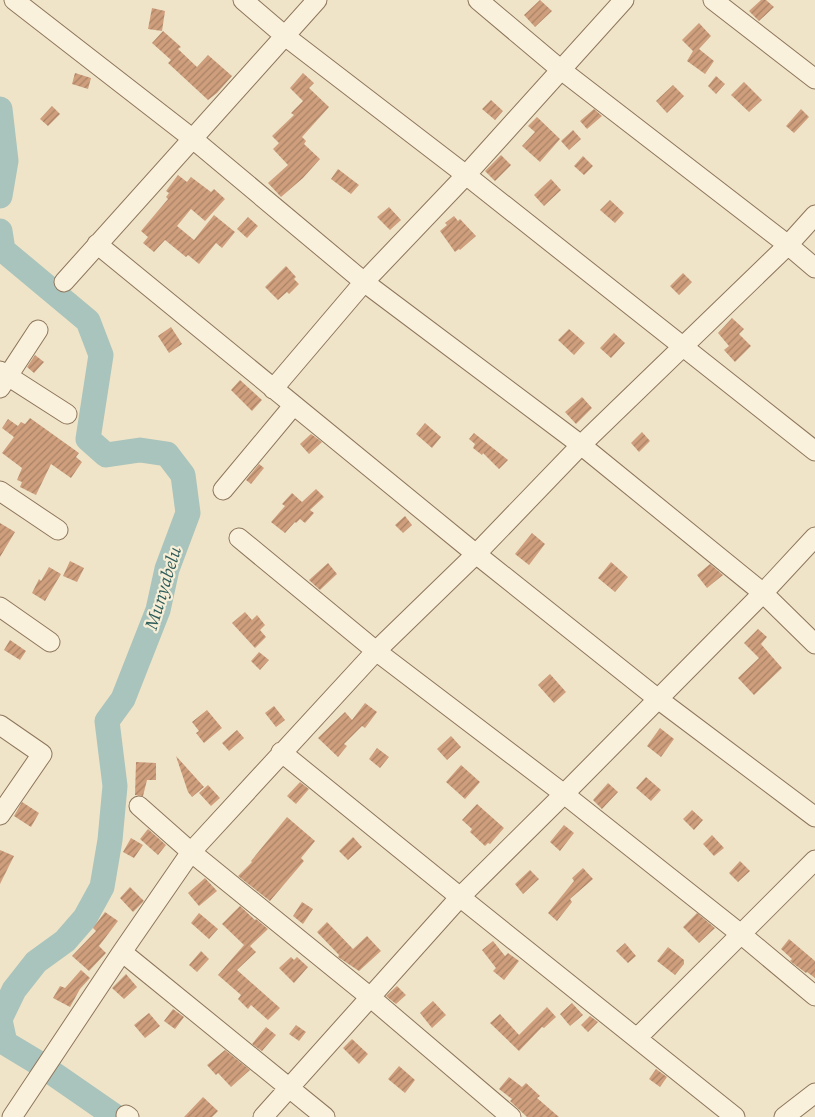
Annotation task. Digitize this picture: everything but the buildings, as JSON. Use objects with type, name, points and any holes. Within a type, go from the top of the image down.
[{"type":"street","points":[[14,0],[193,139],[364,282],[581,445],[763,593],[815,644]]},
{"type":"street","points":[[243,0],[285,36],[466,175],[815,451]]},
{"type":"street","points":[[64,282],[96,244],[317,0]]},
{"type":"street","points":[[478,0],[560,69],[788,244],[815,268]]},
{"type":"street","points":[[273,389],[364,282],[466,175],[624,0]]},
{"type":"street","points":[[713,0],[815,79]]},
{"type":"street","points":[[12,1117],[191,852],[376,651],[476,554],[581,445],[683,348],[815,215]]},
{"type":"street","points":[[96,244],[476,554],[658,698],[815,817]]},
{"type":"street","points":[[38,330],[3,378],[67,414]]},
{"type":"street","points":[[223,490],[293,406]]},
{"type":"street","points":[[0,491],[58,530]]},
{"type":"street","points":[[263,1117],[460,897],[763,593],[815,537]]},
{"type":"street","points":[[239,538],[376,651],[564,794],[742,934],[815,996]]},
{"type":"street","points":[[0,607],[50,642]]},
{"type":"street","points":[[0,725],[42,754],[0,815]]},
{"type":"street","points":[[282,752],[735,1117]]},
{"type":"street","points":[[139,806],[191,852],[370,997],[511,1117]]},
{"type":"street","points":[[637,1038],[815,860]]},
{"type":"street","points":[[122,952],[325,1117]]},
{"type":"street","points":[[784,1117],[815,1093]]},
{"type":"waterway","name":"Munyabelu","points":[[0,109],[6,161],[0,196]]},
{"type":"waterway","name":"Munyabelu","points":[[0,231],[3,250],[88,321],[101,355],[88,439],[106,455],[140,450],[167,454],[183,475],[188,513],[167,569],[158,610],[123,699],[107,721],[115,786],[110,840],[102,887],[85,918],[65,941],[36,962],[14,990],[0,1019]]},
{"type":"waterway","name":"Munyabelu","points":[[0,1020],[5,1043],[35,1061],[116,1117]]}]
